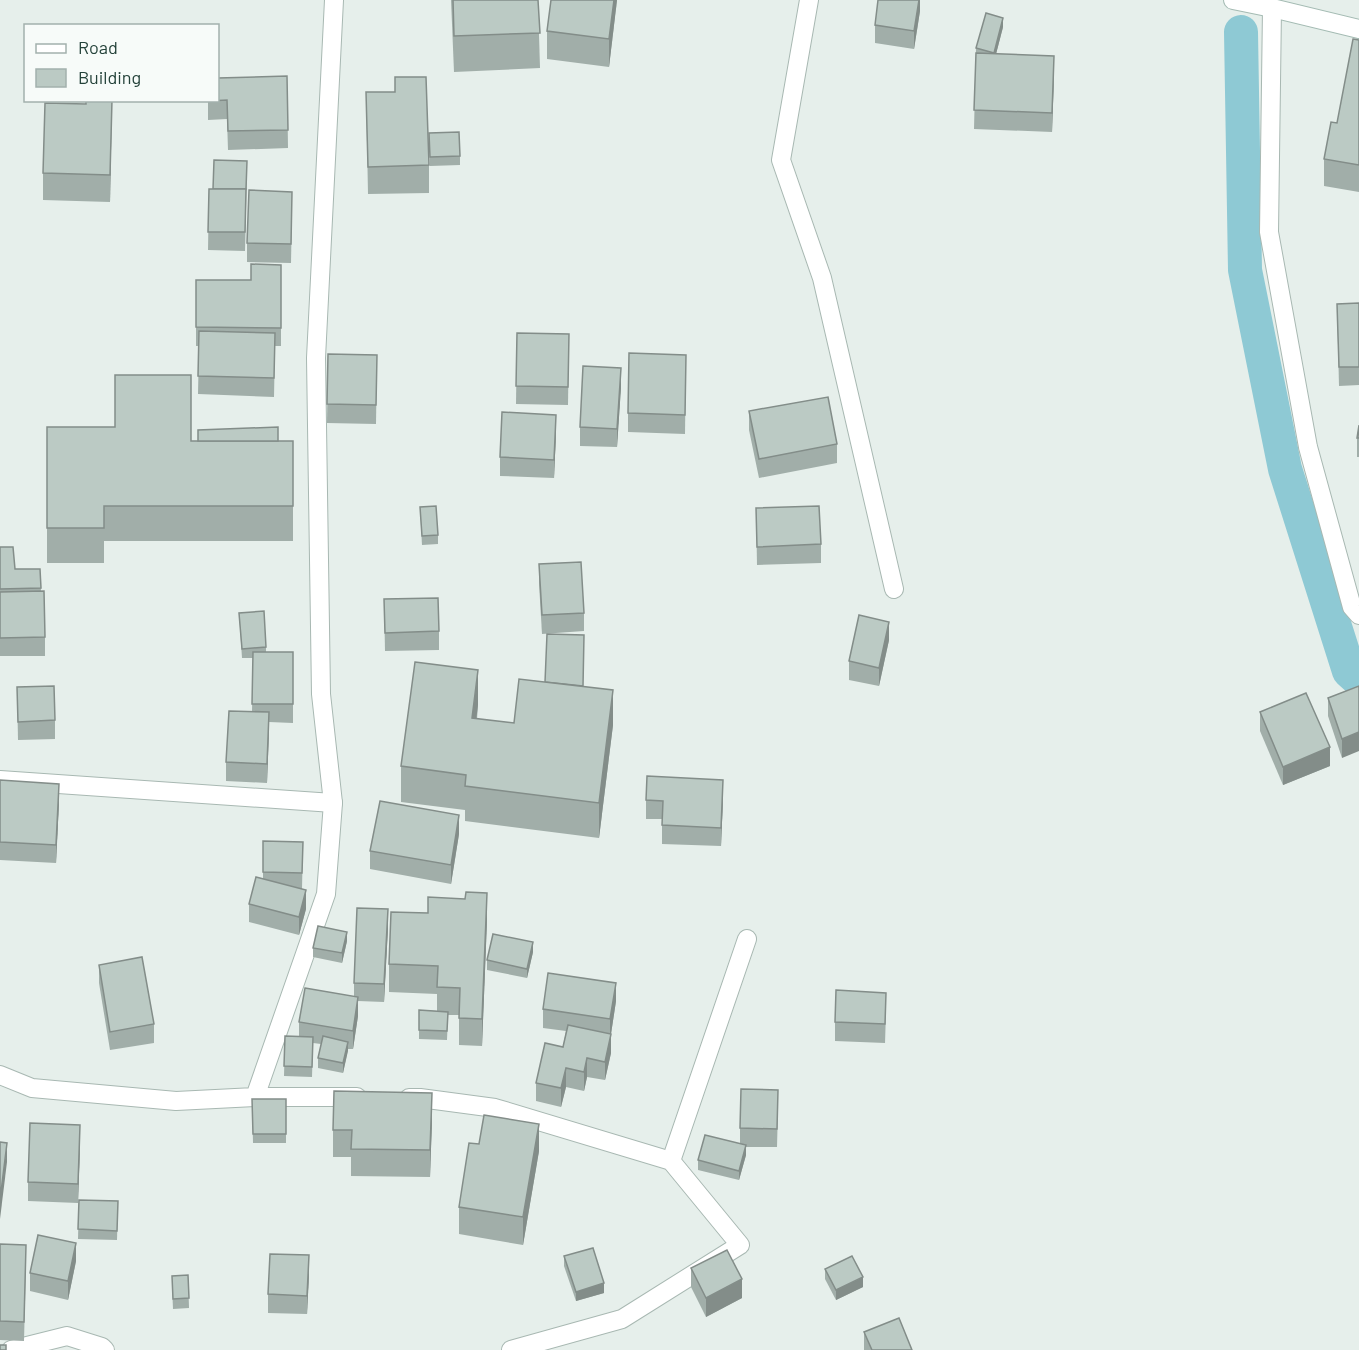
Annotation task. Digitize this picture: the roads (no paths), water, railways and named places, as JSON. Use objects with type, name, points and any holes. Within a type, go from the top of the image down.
[{"type":"street","points":[[255,1097],[326,894],[333,803],[321,694],[316,358],[334,0]]},
{"type":"street","points":[[809,0],[781,160],[822,278],[894,589]]},
{"type":"street","points":[[1233,0],[1359,29]]},
{"type":"street","points":[[1272,8],[1269,232],[1308,447],[1352,607],[1359,615]]},
{"type":"street","points":[[0,780],[333,803]]},
{"type":"street","points":[[671,1161],[747,939]]},
{"type":"street","points":[[0,1075],[32,1088],[176,1101],[255,1097],[373,1098]]},
{"type":"street","points":[[396,1098],[420,1098],[495,1108],[671,1161],[740,1245],[622,1319],[511,1350]]},
{"type":"street","points":[[11,1350],[67,1336],[105,1350]]},
{"type":"waterway","points":[[1241,32],[1245,270],[1285,469],[1349,671],[1359,680]]}]
